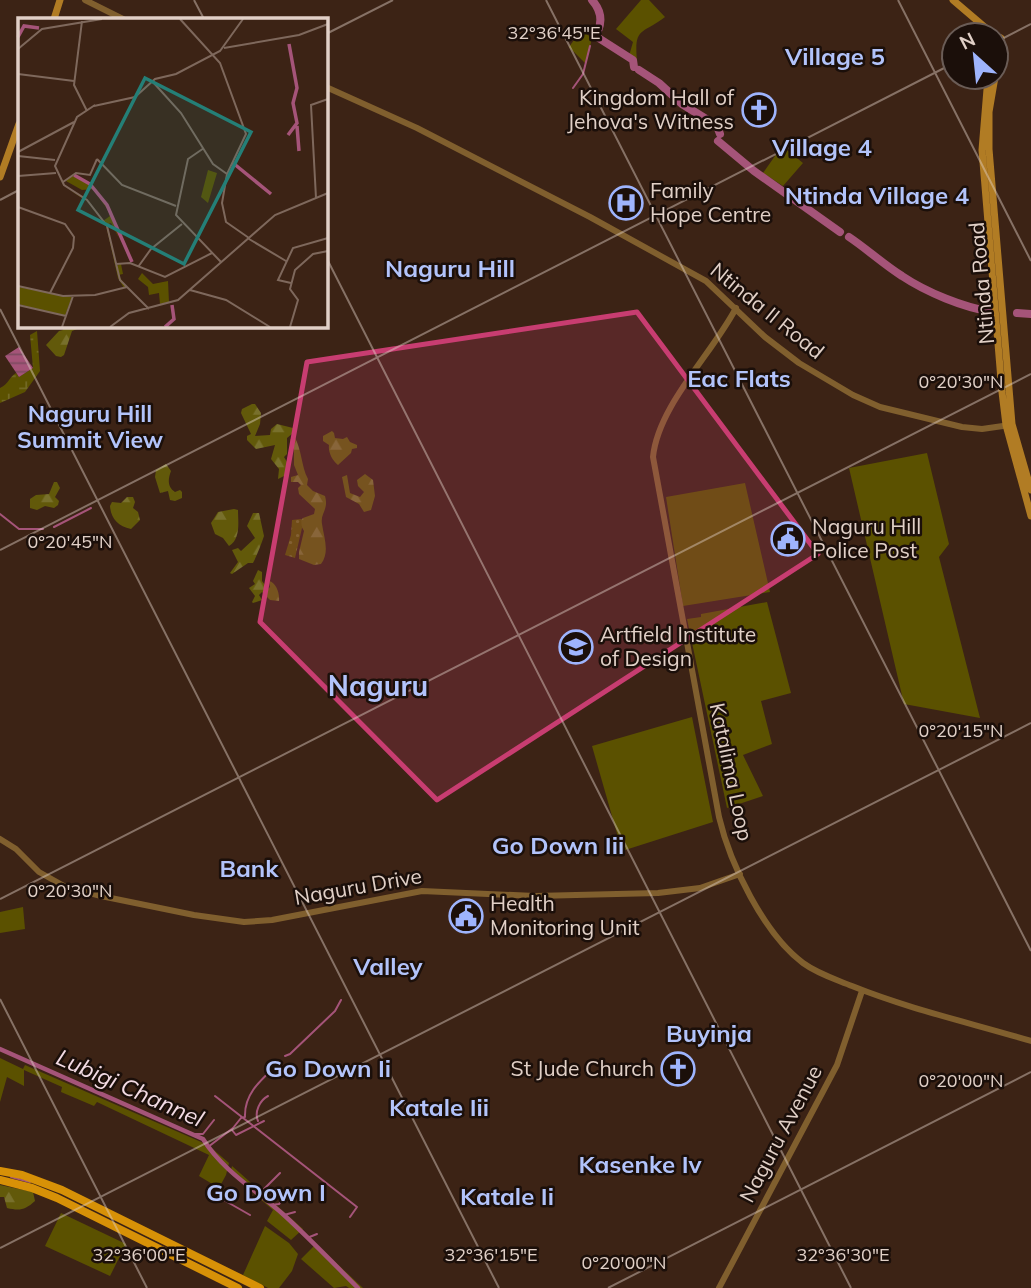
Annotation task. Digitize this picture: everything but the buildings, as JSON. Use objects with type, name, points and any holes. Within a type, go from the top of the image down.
[{"type":"main road","points":[[54,18],[60,0]]},
{"type":"main road","points":[[953,0],[978,21]]},
{"type":"main road","name":"Ntinda Road","points":[[987,91],[982,149],[1009,425],[1031,516]]},
{"type":"main road","name":"Ntinda Road","points":[[993,91],[989,112],[989,149],[1009,425],[1031,490]]},
{"type":"main road","points":[[0,177],[18,127]]},
{"type":"main road","points":[[0,1171],[45,1183],[239,1288]]},
{"type":"main road","points":[[0,1180],[57,1198],[260,1288]]},
{"type":"street","points":[[85,0],[121,18]]},
{"type":"street","name":"Ntinda II Road","points":[[327,87],[417,128],[590,217],[706,281],[765,337],[799,363],[853,395],[880,407],[972,428],[1009,425]]},
{"type":"street","name":"Katalima Loop","points":[[736,309],[667,414],[656,439],[653,457],[719,817],[727,846],[767,922],[787,950],[820,973],[862,991],[1031,1041]]},
{"type":"street","name":"Naguru Drive","points":[[0,839],[16,849],[39,872],[64,886],[194,915],[244,922],[283,918],[422,891],[535,896],[658,894],[701,888],[740,874]]},
{"type":"street","name":"Naguru Avenue","points":[[719,1288],[829,1082],[862,991]]},
{"type":"highlighted area","points":[[637,312],[818,554],[437,800],[260,622],[307,362]]},
{"type":"green space","points":[[641,0],[649,0],[665,17],[638,37],[637,61],[629,56],[633,42],[616,29]]},
{"type":"green space","points":[[581,30],[592,38],[586,64],[569,47]]},
{"type":"green space","points":[[782,146],[803,163],[783,186],[763,173]]},
{"type":"green space","points":[[64,327],[82,327],[72,331],[61,357],[56,356],[46,345]]},
{"type":"green space","points":[[37,331],[40,371],[25,392],[0,403],[0,388],[16,373],[19,377],[33,368],[30,335]]},
{"type":"green space","points":[[255,404],[261,413],[255,436],[270,435],[271,429],[277,424],[293,428],[293,433],[287,438],[287,454],[284,457],[288,474],[278,479],[279,469],[271,459],[275,445],[256,449],[247,440],[247,436],[251,434],[241,413],[242,409]]},
{"type":"green space","points":[[332,431],[335,438],[347,437],[357,445],[338,465],[331,456],[329,445],[323,441],[323,436]]},
{"type":"green space","points":[[294,436],[308,479],[307,485],[325,496],[326,505],[322,520],[326,550],[321,564],[314,565],[299,559],[304,531],[299,522],[314,514],[315,509],[299,494],[298,488],[301,485],[291,482],[291,477],[298,475],[294,465],[294,445],[290,440]]},
{"type":"green space","points":[[927,453],[949,544],[939,557],[980,718],[904,704],[849,468]]},
{"type":"green space","points":[[166,464],[171,471],[169,485],[175,492],[182,492],[182,498],[175,501],[170,500],[168,491],[160,493],[155,477],[156,470]]},
{"type":"green space","points":[[365,474],[373,480],[375,496],[371,510],[364,512],[359,504],[346,497],[342,477],[347,475],[350,493],[360,497],[364,492],[358,486],[357,480]]},
{"type":"green space","points":[[54,482],[57,482],[60,488],[55,497],[59,501],[58,505],[37,510],[30,508],[30,499],[36,495],[49,494]]},
{"type":"green space","points":[[745,483],[770,592],[683,606],[666,497]]},
{"type":"green space","points":[[127,497],[133,497],[133,508],[138,512],[140,520],[131,529],[116,521],[110,506],[112,502],[121,503]]},
{"type":"green space","points":[[238,510],[238,530],[229,546],[223,538],[215,534],[211,523],[218,512]]},
{"type":"green space","points":[[253,513],[259,513],[263,539],[253,563],[248,563],[232,574],[230,573],[238,562],[232,550],[238,548],[241,551],[255,538],[247,526]]},
{"type":"green space","points":[[301,519],[302,528],[295,558],[285,555],[292,520]]},
{"type":"green space","points":[[258,570],[262,572],[262,581],[268,589],[269,581],[276,586],[279,601],[270,600],[262,592],[259,595],[262,600],[252,602],[255,596],[249,588],[255,584],[253,581]]},
{"type":"green space","points":[[767,602],[791,693],[761,701],[772,744],[743,755],[763,796],[727,808],[687,619]]},
{"type":"green space","points":[[692,717],[713,822],[622,851],[592,746]]},
{"type":"green space","points":[[23,907],[25,929],[0,933],[0,912]]},
{"type":"green space","points":[[0,1058],[23,1069],[25,1065],[208,1145],[229,1163],[219,1188],[199,1176],[209,1155],[97,1102],[94,1106],[61,1092],[62,1087],[24,1070],[24,1086],[7,1077],[0,1102]]},
{"type":"green space","points":[[232,1166],[303,1229],[291,1240],[267,1221],[273,1210],[237,1179],[231,1170]]},
{"type":"green space","points":[[0,1185],[33,1192],[35,1201],[22,1209],[7,1208],[4,1197],[0,1197]]},
{"type":"green space","points":[[61,1213],[126,1244],[110,1276],[45,1246]]},
{"type":"green space","points":[[265,1226],[289,1243],[298,1254],[292,1271],[279,1288],[268,1288],[243,1275]]},
{"type":"green space","points":[[316,1244],[363,1288],[334,1288],[301,1259]]},
{"type":"shaded area","points":[[19,347],[33,368],[19,377],[5,356]]},
{"type":"waterway","points":[[592,0],[600,14],[598,31]]},
{"type":"waterway","points":[[597,37],[633,60],[634,67]]},
{"type":"waterway","points":[[573,88],[583,74],[590,46]]},
{"type":"waterway","points":[[639,70],[659,83],[682,104],[711,122]]},
{"type":"waterway","points":[[717,126],[720,134]]},
{"type":"waterway","points":[[718,141],[754,171],[840,232]]},
{"type":"waterway","points":[[849,237],[922,288],[958,303],[993,312]]},
{"type":"waterway","points":[[1017,313],[1031,314]]},
{"type":"waterway","points":[[54,527],[91,508]]},
{"type":"waterway","points":[[0,514],[19,529],[43,529]]},
{"type":"waterway","points":[[285,1056],[335,1011],[341,1000]]},
{"type":"waterway","name":"Lubigi Channel","points":[[0,1049],[203,1139],[230,1171],[285,1216],[358,1288]]},
{"type":"waterway","points":[[208,1147],[245,1117],[245,1108],[251,1094],[278,1064]]},
{"type":"waterway","points":[[215,1096],[357,1207],[350,1217]]},
{"type":"waterway","points":[[258,1121],[258,1107],[268,1096]]},
{"type":"waterway","points":[[193,1134],[203,1134],[214,1120]]},
{"type":"waterway","points":[[232,1130],[236,1135],[264,1121]]},
{"type":"waterway","points":[[259,1194],[280,1173]]},
{"type":"waterway","points":[[11,1177],[30,1182]]},
{"type":"waterway","points":[[271,1205],[279,1204],[289,1193]]},
{"type":"waterway","points":[[215,1195],[250,1215]]},
{"type":"waterway","points":[[284,1215],[295,1212]]},
{"type":"waterway","points":[[307,1238],[317,1234]]},
{"type":"place","name":"Kingdom Hall of Jehova's Witness","points":[[759,110]]},
{"type":"place","name":"Family Hope Centre","points":[[626,203]]},
{"type":"place","name":"Naguru Hill Police Post","points":[[788,539]]},
{"type":"place","name":"Artfield Institute of Design","points":[[576,647]]},
{"type":"place","name":"Health Monitoring Unit","points":[[466,916]]},
{"type":"place","name":"St Jude Church","points":[[678,1069]]},
{"type":"district","name":"Village 5","points":[[835,57]]},
{"type":"district","name":"Village 4","points":[[822,148]]},
{"type":"district","name":"Ntinda Village 4","points":[[877,196]]},
{"type":"district","name":"Naguru Hill","points":[[450,269]]},
{"type":"district","name":"Eac Flats","points":[[739,379]]},
{"type":"district","name":"Naguru Hill Summit View","points":[[90,427]]},
{"type":"district","name":"Naguru","points":[[378,686]]},
{"type":"district","name":"Go Down Iii","points":[[558,846]]},
{"type":"district","name":"Bank","points":[[249,869]]},
{"type":"district","name":"Valley","points":[[388,967]]},
{"type":"district","name":"Buyinja","points":[[709,1034]]},
{"type":"district","name":"Go Down Ii","points":[[328,1069]]},
{"type":"district","name":"Katale Iii","points":[[439,1108]]},
{"type":"district","name":"Kasenke Iv","points":[[640,1165]]},
{"type":"district","name":"Go Down I","points":[[266,1193]]},
{"type":"district","name":"Katale Ii","points":[[507,1197]]}]
